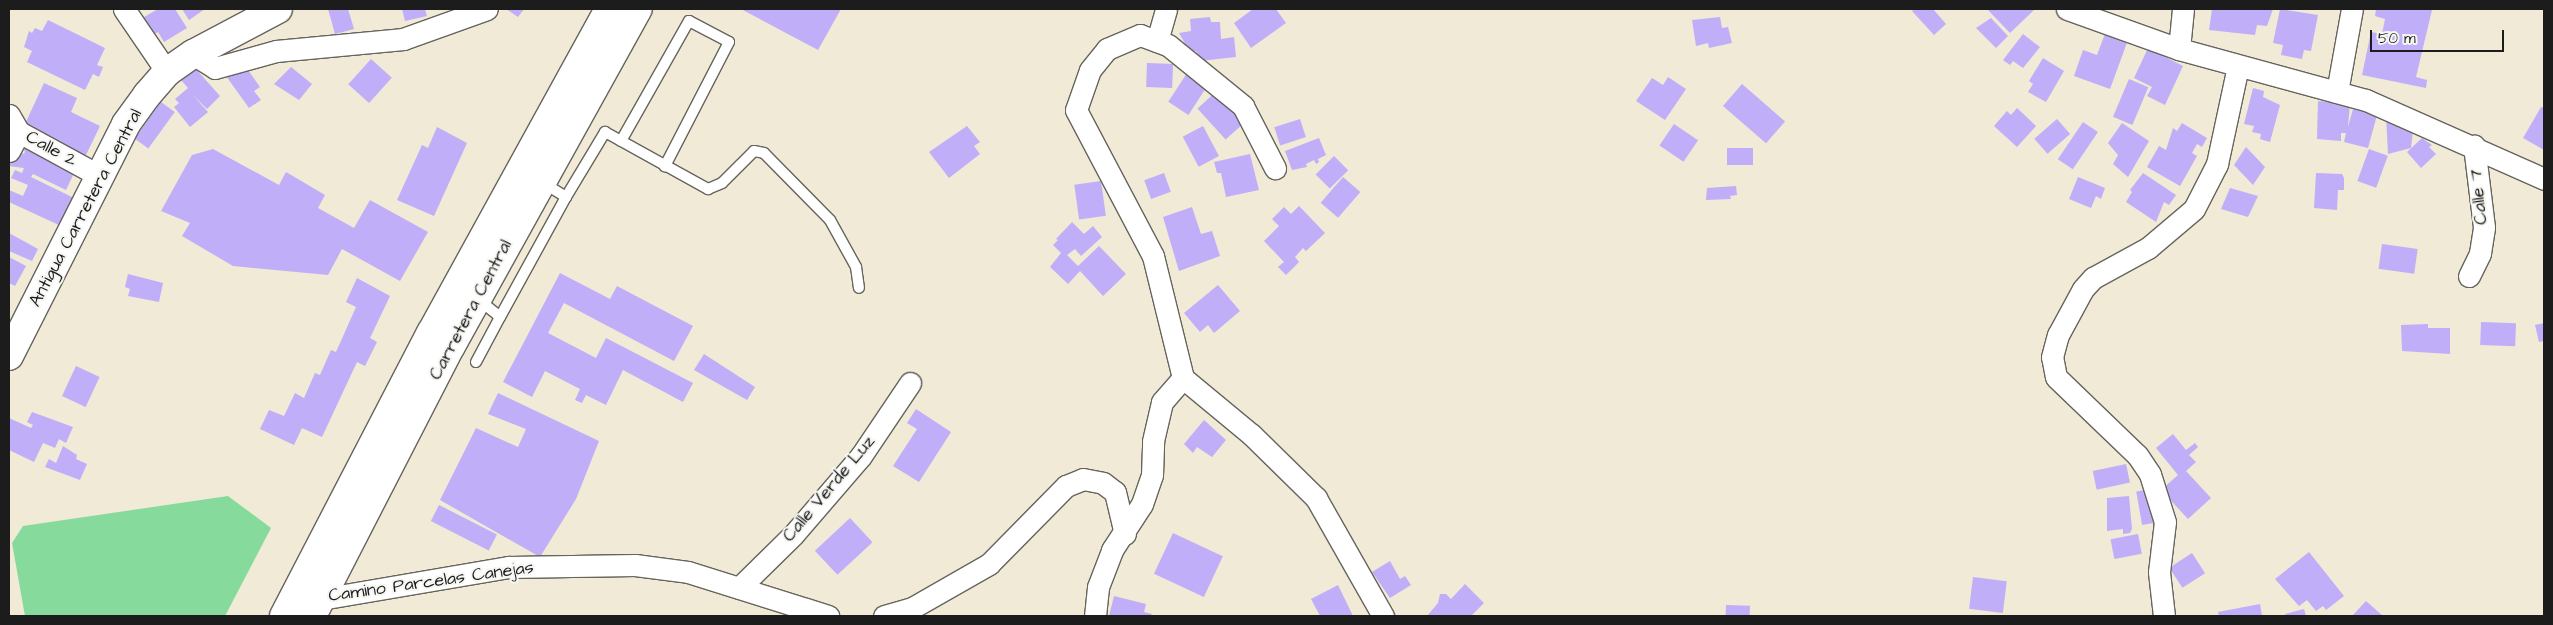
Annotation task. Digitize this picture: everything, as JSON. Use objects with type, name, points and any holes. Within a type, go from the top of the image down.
[{"type":"main road","name":"Antigua Carretera Central","points":[[9,356],[126,124],[167,72],[193,54],[278,9]]},
{"type":"main road","name":"Carretera Central","points":[[310,601],[431,333],[609,9]]},
{"type":"main road","name":"Carretera Central","points":[[284,616],[310,601],[638,9]]},
{"type":"street","points":[[124,9],[167,72]]},
{"type":"street","points":[[193,54],[214,68],[276,51],[403,39],[487,9]]},
{"type":"street","points":[[1157,41],[1166,9]]},
{"type":"street","points":[[2067,9],[2180,49],[2366,100],[2544,178]]},
{"type":"street","points":[[2180,49],[2183,9]]},
{"type":"street","points":[[2336,92],[2352,9]]},
{"type":"street","points":[[1275,168],[1244,106],[1168,45],[1140,35],[1107,49],[1090,70],[1076,110],[1153,256],[1183,378],[1252,435],[1316,498],[1384,616]]},
{"type":"street","points":[[2164,616],[2159,572],[2165,522],[2150,474],[2137,455],[2056,377],[2052,357],[2058,335],[2083,289],[2093,278],[2148,248],[2194,208],[2217,164],[2238,66]]},
{"type":"street","points":[[9,151],[14,123]]},
{"type":"street","name":"Calle 2","points":[[14,123],[100,176]]},
{"type":"street","name":"Calle 7","points":[[2469,276],[2480,253],[2484,227],[2474,146]]},
{"type":"street","points":[[1094,616],[1098,587],[1112,550],[1125,534],[1142,504],[1152,475],[1153,441],[1162,402],[1183,378]]},
{"type":"street","name":"Calle Verde Luz","points":[[739,588],[792,535],[861,456],[910,383]]},
{"type":"street","points":[[884,616],[912,608],[989,564],[1066,486],[1083,479],[1103,483],[1115,492],[1125,534]]},
{"type":"street","name":"Camino Parcelas Canejas","points":[[310,601],[509,567],[585,564],[635,565],[688,572],[828,616]]},
{"type":"lane","points":[[620,141],[689,21],[729,42],[665,166]]},
{"type":"lane","points":[[476,362],[566,197],[605,132],[708,189],[722,183],[754,151],[764,153],[830,220],[856,267],[859,288]]},
{"type":"lane","points":[[541,182],[566,197]]},
{"type":"lane","points":[[477,298],[500,316]]},
{"type":"green space","points":[[228,496],[271,528],[225,616],[25,616],[12,543],[23,526]]},
{"type":"building","points":[[158,9],[175,9],[187,28],[164,42],[158,32],[150,37],[139,20]]},
{"type":"building","points":[[182,9],[205,9],[189,20]]},
{"type":"building","points":[[328,9],[348,9],[354,29],[335,34]]},
{"type":"building","points":[[402,9],[425,9],[427,16],[405,21]]},
{"type":"building","points":[[506,9],[524,9],[518,17]]},
{"type":"building","points":[[741,9],[841,9],[818,50]]},
{"type":"building","points":[[1253,9],[1276,9],[1286,23],[1251,48],[1234,23]]},
{"type":"building","points":[[1914,9],[1933,9],[1946,24],[1934,35],[1912,11]]},
{"type":"building","points":[[1987,9],[2033,9],[2034,10],[2010,33]]},
{"type":"building","points":[[2212,9],[2273,9],[2267,26],[2257,25],[2255,35],[2209,30]]},
{"type":"building","points":[[2280,9],[2318,15],[2311,51],[2304,50],[2302,59],[2281,55],[2283,45],[2273,43]]},
{"type":"building","points":[[2376,9],[2432,10],[2416,77],[2427,80],[2426,88],[2362,75],[2371,32],[2382,34],[2385,19],[2375,16]]},
{"type":"building","points":[[1210,17],[1211,22],[1220,22],[1221,39],[1234,37],[1236,57],[1200,61],[1196,51],[1190,52],[1179,33],[1191,31],[1190,19]]},
{"type":"building","points":[[1720,17],[1722,28],[1728,27],[1732,43],[1709,48],[1708,43],[1696,46],[1692,20]]},
{"type":"building","points":[[1991,18],[2008,36],[1996,48],[1976,28]]},
{"type":"building","points":[[48,20],[105,48],[97,65],[103,67],[99,77],[93,74],[85,90],[27,62],[32,51],[24,47],[29,31],[32,33],[35,28],[42,31]]},
{"type":"building","points":[[2106,31],[2128,40],[2110,89],[2074,76],[2083,50],[2097,55]]},
{"type":"building","points":[[2023,34],[2040,47],[2023,68],[2013,61],[2010,65],[2003,60]]},
{"type":"building","points":[[2148,48],[2183,66],[2165,105],[2147,96],[2152,87],[2134,78]]},
{"type":"building","points":[[2043,58],[2064,71],[2046,102],[2028,92],[2033,84],[2029,81]]},
{"type":"building","points":[[371,59],[392,78],[369,103],[348,84]]},
{"type":"building","points":[[243,63],[260,87],[254,91],[261,100],[249,108],[226,76]]},
{"type":"building","points":[[1147,63],[1173,64],[1172,88],[1146,87]]},
{"type":"building","points":[[291,67],[312,84],[299,100],[274,84]]},
{"type":"building","points":[[195,68],[220,96],[207,109],[192,94],[208,112],[190,127],[174,107],[179,103],[175,99],[188,88],[181,80]]},
{"type":"building","points":[[1189,70],[1209,83],[1188,115],[1168,102]]},
{"type":"building","points":[[1668,77],[1686,89],[1665,120],[1636,101],[1652,78],[1663,85]]},
{"type":"building","points":[[2129,79],[2148,87],[2132,125],[2113,117]]},
{"type":"building","points":[[44,83],[77,98],[71,112],[100,126],[85,157],[37,134],[38,130],[25,124]]},
{"type":"building","points":[[1742,84],[1785,121],[1766,143],[1723,106]]},
{"type":"building","points":[[2253,88],[2264,91],[2263,97],[2280,105],[2270,142],[2260,139],[2261,134],[2252,132],[2254,126],[2244,124]]},
{"type":"building","points":[[1219,89],[1247,120],[1226,140],[1197,108]]},
{"type":"building","points":[[2318,101],[2350,104],[2348,127],[2353,109],[2377,115],[2368,148],[2344,142],[2346,133],[2341,133],[2341,141],[2317,139]]},
{"type":"building","points":[[161,102],[175,112],[148,148],[135,138]]},
{"type":"building","points":[[2541,107],[2544,108],[2544,150],[2523,138]]},
{"type":"building","points":[[2017,108],[2036,126],[2017,147],[1994,126],[2007,111],[2011,115]]},
{"type":"building","points":[[2386,116],[2413,130],[2411,148],[2388,154]]},
{"type":"building","points":[[1300,119],[1306,137],[1280,145],[1274,127]]},
{"type":"building","points":[[2057,119],[2070,134],[2047,154],[2034,139]]},
{"type":"building","points":[[2083,122],[2098,132],[2073,169],[2058,159]]},
{"type":"building","points":[[2122,123],[2149,141],[2128,177],[2113,164],[2118,155],[2108,143]]},
{"type":"building","points":[[2182,123],[2207,138],[2202,147],[2197,144],[2192,153],[2197,156],[2180,186],[2147,167],[2159,146],[2166,150],[2173,128],[2177,131]]},
{"type":"building","points":[[1674,124],[1698,140],[1684,162],[1659,146]]},
{"type":"building","points":[[967,126],[980,142],[974,146],[980,154],[949,178],[929,152]]},
{"type":"building","points":[[1203,126],[1219,156],[1199,167],[1183,137]]},
{"type":"building","points":[[437,127],[467,143],[434,216],[397,200],[422,145],[428,148]]},
{"type":"building","points":[[1319,138],[1326,155],[1318,159],[1319,162],[1316,164],[1314,160],[1306,164],[1307,167],[1292,170],[1285,151]]},
{"type":"building","points":[[2422,138],[2432,145],[2429,147],[2436,154],[2421,168],[2407,152]]},
{"type":"building","points":[[23,140],[75,171],[66,190],[33,174],[31,177],[74,198],[61,226],[9,202],[9,190],[23,196],[28,185],[11,178],[15,170],[22,173],[24,168],[9,166],[15,150],[24,154],[25,151],[17,147]]},
{"type":"building","points":[[2246,147],[2265,167],[2253,185],[2234,165]]},
{"type":"building","points":[[1727,148],[1753,148],[1753,165],[1727,165]]},
{"type":"building","points":[[213,149],[279,185],[286,172],[325,195],[318,208],[354,228],[370,200],[428,232],[400,281],[342,249],[328,275],[233,266],[182,236],[190,223],[161,211],[192,155]]},
{"type":"building","points":[[2369,149],[2388,156],[2376,188],[2357,181]]},
{"type":"building","points":[[1250,154],[1259,190],[1226,197],[1221,173],[1217,173],[1214,162]]},
{"type":"building","points":[[1334,156],[1348,170],[1330,189],[1316,174]]},
{"type":"building","points":[[1164,173],[1171,192],[1151,199],[1144,180]]},
{"type":"building","points":[[2143,173],[2176,195],[2169,205],[2164,202],[2156,222],[2126,202],[2132,192],[2130,190]]},
{"type":"building","points":[[2316,173],[2342,174],[2344,190],[2338,190],[2337,210],[2314,208]]},
{"type":"building","points":[[1343,177],[1360,192],[1338,218],[1321,203]]},
{"type":"building","points":[[2078,177],[2105,188],[2101,199],[2096,196],[2091,208],[2069,199]]},
{"type":"building","points":[[1101,181],[1106,216],[1079,219],[1074,185]]},
{"type":"building","points":[[1736,186],[1737,195],[1730,196],[1731,199],[1706,200],[1707,188]]},
{"type":"building","points":[[2230,188],[2258,196],[2248,217],[2221,209]]},
{"type":"building","points":[[1299,206],[1325,233],[1306,251],[1303,248],[1295,257],[1299,262],[1286,275],[1278,267],[1284,262],[1264,241],[1279,226],[1272,219],[1284,207],[1291,214]]},
{"type":"building","points":[[1192,207],[1201,234],[1212,231],[1220,256],[1179,271],[1163,217]]},
{"type":"building","points":[[1072,222],[1084,234],[1093,226],[1102,237],[1081,256],[1075,249],[1067,255],[1078,266],[1099,246],[1126,274],[1103,296],[1080,271],[1068,284],[1050,267],[1061,253],[1053,245],[1058,240],[1056,239]]},
{"type":"building","points":[[9,233],[38,249],[32,261],[9,251]]},
{"type":"building","points":[[2382,244],[2418,249],[2414,274],[2379,269]]},
{"type":"building","points":[[9,257],[26,266],[15,286],[9,283]]},
{"type":"building","points":[[560,273],[610,299],[617,286],[693,326],[674,361],[564,303],[548,333],[596,358],[606,338],[693,383],[683,402],[623,370],[606,405],[586,395],[582,403],[575,400],[580,389],[545,371],[532,397],[503,382]]},
{"type":"building","points":[[128,274],[163,283],[159,302],[128,296],[130,289],[125,287]]},
{"type":"building","points":[[357,278],[390,296],[370,338],[377,342],[365,366],[357,362],[322,437],[302,428],[294,445],[260,429],[269,410],[284,416],[295,393],[304,398],[315,373],[320,375],[331,350],[336,352],[356,307],[346,302]]},
{"type":"building","points":[[1218,285],[1240,311],[1214,333],[1208,325],[1200,332],[1184,313]]},
{"type":"building","points":[[2481,322],[2516,323],[2515,346],[2480,345]]},
{"type":"building","points":[[2544,323],[2544,341],[2539,342],[2535,325]]},
{"type":"building","points":[[2428,324],[2428,328],[2450,328],[2450,354],[2402,351],[2401,325]]},
{"type":"building","points":[[704,354],[755,387],[747,400],[694,370]]},
{"type":"building","points":[[76,366],[100,377],[86,407],[62,396]]},
{"type":"building","points":[[498,393],[599,441],[576,499],[540,557],[440,500],[476,428],[518,447],[526,429],[488,414]]},
{"type":"building","points":[[916,409],[951,432],[919,482],[893,466],[917,429],[907,423]]},
{"type":"building","points":[[32,412],[73,427],[66,443],[59,439],[55,448],[43,443],[34,462],[9,450],[9,418],[31,428],[33,425],[27,422]]},
{"type":"building","points":[[1204,420],[1226,440],[1212,457],[1197,447],[1193,453],[1184,444]]},
{"type":"building","points":[[2173,434],[2186,450],[2195,443],[2198,447],[2189,455],[2196,462],[2186,471],[2211,498],[2188,519],[2161,490],[2178,475],[2156,448]]},
{"type":"building","points":[[63,446],[77,455],[76,459],[87,464],[80,480],[45,467],[49,459],[56,463]]},
{"type":"building","points":[[2126,464],[2130,483],[2097,490],[2093,471]]},
{"type":"building","points":[[2150,489],[2156,522],[2142,525],[2136,491]]},
{"type":"building","points":[[2129,496],[2132,529],[2130,533],[2123,534],[2123,529],[2107,531],[2107,498]]},
{"type":"building","points":[[439,505],[497,535],[489,551],[431,521]]},
{"type":"building","points":[[850,518],[873,542],[837,575],[815,551]]},
{"type":"building","points":[[1173,533],[1223,556],[1204,597],[1154,574]]},
{"type":"building","points":[[2138,534],[2142,554],[2114,559],[2111,539]]},
{"type":"building","points":[[2309,552],[2344,596],[2326,610],[2323,606],[2316,611],[2307,600],[2299,606],[2275,579]]},
{"type":"building","points":[[2192,553],[2205,573],[2182,588],[2169,568]]},
{"type":"building","points":[[1390,561],[1400,579],[1405,576],[1411,585],[1390,598],[1372,572]]},
{"type":"building","points":[[1973,577],[2007,581],[2003,613],[1969,609]]},
{"type":"building","points":[[1465,584],[1484,603],[1471,616],[1427,616],[1438,603],[1440,594],[1446,594],[1451,599]]},
{"type":"building","points":[[1338,585],[1353,616],[1320,616],[1311,599]]},
{"type":"building","points":[[1114,596],[1146,604],[1144,612],[1152,614],[1151,616],[1109,616]]},
{"type":"building","points":[[2366,601],[2383,616],[2352,616]]},
{"type":"building","points":[[2260,604],[2262,616],[2219,616],[2218,612]]},
{"type":"building","points":[[1726,605],[1750,606],[1750,616],[1726,616]]},
{"type":"building","points":[[2304,609],[2306,616],[2286,616],[2285,614]]}]
